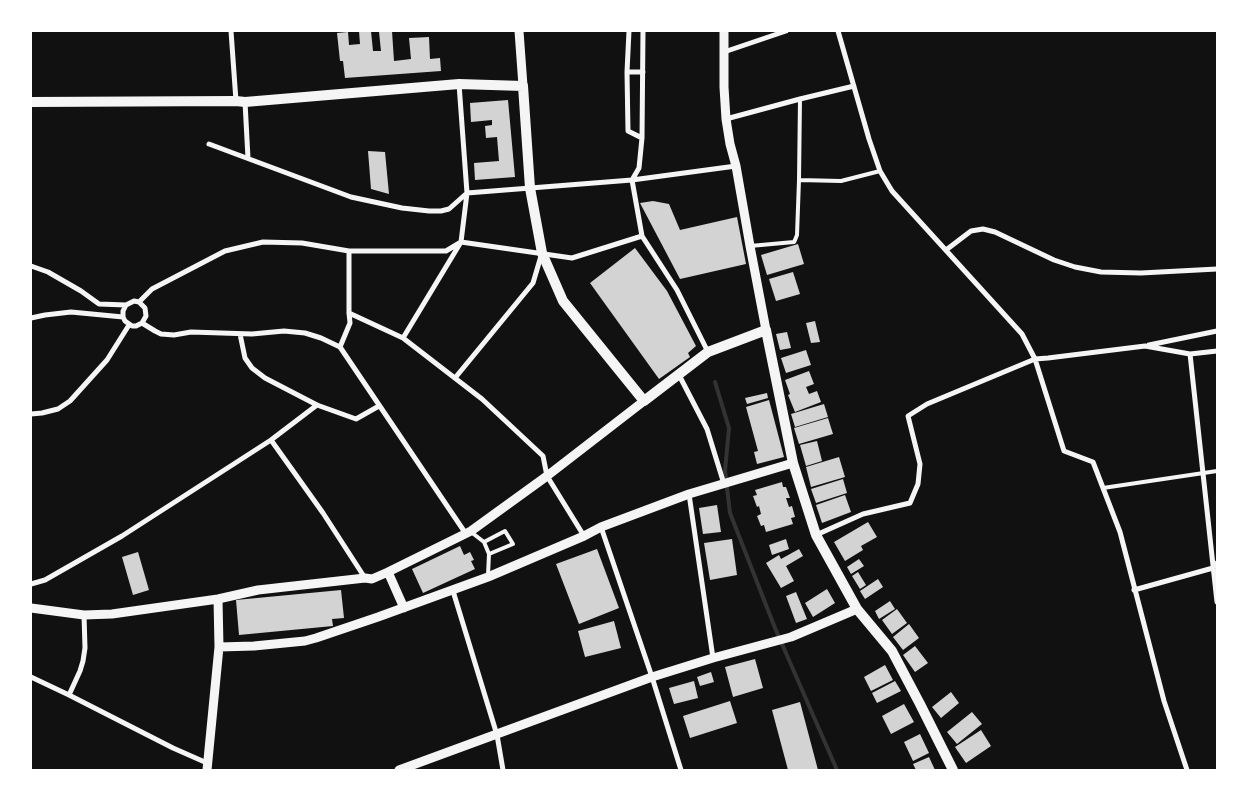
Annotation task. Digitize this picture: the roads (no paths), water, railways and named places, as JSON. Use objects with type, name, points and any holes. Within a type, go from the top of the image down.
[{"type":"main road","points":[[31,102],[240,102],[459,84],[523,86],[530,188],[542,253],[563,301],[644,401],[708,352],[766,330],[793,463],[816,535],[857,609],[892,650],[953,770]]},
{"type":"street","points":[[231,31],[248,158]]},
{"type":"street","points":[[519,31],[523,86]]},
{"type":"street","points":[[629,31],[628,131],[642,138]]},
{"type":"street","points":[[643,31],[642,138],[639,168],[632,180],[642,236],[677,290],[708,352]]},
{"type":"street","points":[[724,31],[726,119],[766,330]]},
{"type":"street","points":[[724,52],[786,31]]},
{"type":"street","points":[[838,31],[880,171],[892,191],[1022,334],[1035,359],[1064,451],[1092,462],[1120,532],[1164,701],[1187,770]]},
{"type":"street","points":[[628,72],[643,72]]},
{"type":"street","points":[[403,338],[461,242],[467,193],[459,84]]},
{"type":"street","points":[[726,119],[854,86]]},
{"type":"street","points":[[210,144],[351,197],[402,208],[441,211],[449,209],[467,193],[632,180],[736,166]]},
{"type":"street","points":[[946,250],[971,231],[983,229],[995,232],[1054,260],[1075,267],[1101,272],[1141,273],[1217,269]]},
{"type":"street","points":[[139,302],[145,308],[146,316],[142,323],[136,326],[129,324],[123,317],[123,311],[130,302],[139,302],[152,289],[225,251],[263,242],[302,243],[349,251],[446,251],[461,242],[572,258],[642,236]]},
{"type":"street","points":[[340,347],[350,323],[348,313],[349,251]]},
{"type":"street","points":[[455,378],[533,283],[542,253]]},
{"type":"street","points":[[31,266],[48,272],[99,304],[126,305]]},
{"type":"street","points":[[31,318],[71,312],[123,317]]},
{"type":"street","points":[[348,313],[403,338],[482,398],[543,456],[547,476],[584,536]]},
{"type":"street","points":[[142,323],[161,334],[174,335],[191,332],[240,334],[284,331],[305,332],[340,347],[468,533]]},
{"type":"street","points":[[31,414],[58,409],[70,401],[108,360],[129,324]]},
{"type":"street","points":[[816,535],[863,514],[910,503],[918,484],[920,464],[908,416],[927,404],[1035,359],[1145,346],[1176,338],[1217,331]]},
{"type":"street","points":[[240,334],[245,358],[252,368],[265,378],[317,405],[356,419],[379,406]]},
{"type":"street","points":[[1145,346],[1190,354],[1217,351]]},
{"type":"street","points":[[1190,354],[1215,565],[1217,602]]},
{"type":"street","points":[[679,375],[707,429],[727,483]]},
{"type":"street","points":[[31,608],[84,615],[112,614],[218,599],[258,590],[372,578],[468,533],[547,476],[644,401]]},
{"type":"street","points":[[31,584],[45,580],[122,536],[271,440],[317,405]]},
{"type":"street","points":[[271,440],[323,513],[365,578]]},
{"type":"street","points":[[219,647],[254,646],[305,641],[316,638],[488,578],[601,527],[689,494],[793,463]]},
{"type":"street","points":[[689,494],[713,658]]},
{"type":"street","points":[[601,527],[652,677],[681,770]]},
{"type":"street","points":[[1134,590],[1215,565]]},
{"type":"street","points":[[388,572],[404,608]]},
{"type":"street","points":[[453,591],[497,735],[503,770]]},
{"type":"street","points":[[31,677],[207,766],[219,647],[218,599]]},
{"type":"street","points":[[399,770],[652,677],[713,658],[776,642],[857,609]]},
{"type":"street","points":[[69,695],[83,660],[84,615]]},
{"type":"lane","points":[[750,246],[794,242],[797,235],[800,99]]},
{"type":"lane","points":[[799,180],[842,181],[880,171]]},
{"type":"lane","points":[[1102,488],[1217,471]]},
{"type":"lane","points":[[484,542],[505,531],[514,544],[489,554]]},
{"type":"lane","points":[[468,533],[484,542],[489,554],[488,578]]},
{"type":"waterway","points":[[715,382],[729,428],[725,471],[730,513],[775,628],[837,770]]}]
